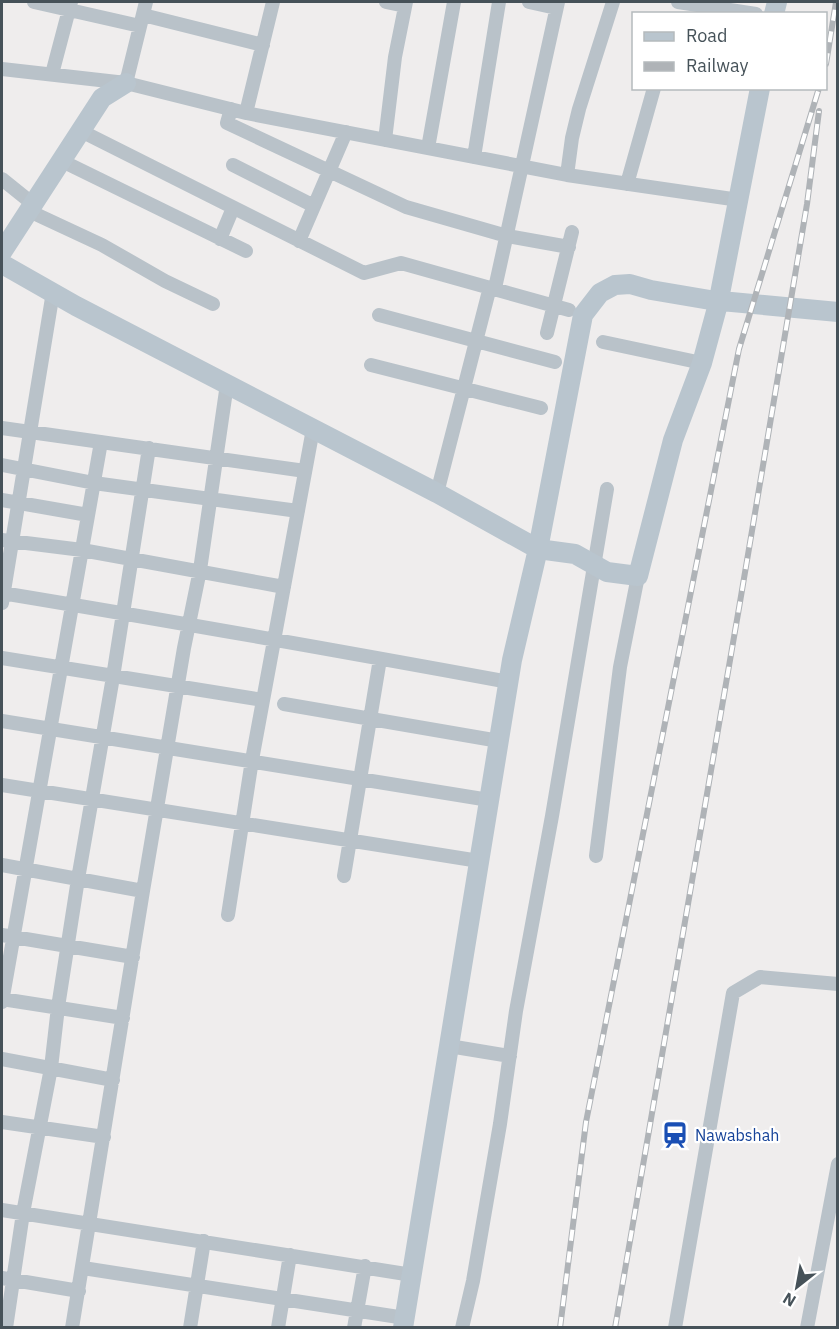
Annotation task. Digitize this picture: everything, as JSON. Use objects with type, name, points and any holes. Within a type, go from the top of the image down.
[{"type":"street","points":[[34,2],[143,14],[262,45]]},
{"type":"street","points":[[246,113],[273,2]]},
{"type":"street","points":[[385,140],[395,57],[406,4],[386,2]]},
{"type":"street","points":[[428,148],[454,2]]},
{"type":"street","points":[[474,157],[499,2]]},
{"type":"street","points":[[437,493],[476,340],[507,236],[557,5],[529,2]]},
{"type":"street","points":[[567,175],[579,109],[613,2]]},
{"type":"street","points":[[678,2],[743,12]]},
{"type":"street","points":[[52,74],[70,5]]},
{"type":"street","points":[[2,252],[102,98],[126,82],[143,14]]},
{"type":"street","points":[[2,69],[126,82],[246,113],[567,175],[740,200]]},
{"type":"street","points":[[627,184],[653,90]]},
{"type":"street","points":[[596,856],[620,667],[638,576],[673,440],[702,363],[718,304],[760,90]]},
{"type":"street","points":[[231,109],[227,123],[406,207],[507,236],[569,247]]},
{"type":"street","points":[[81,131],[364,273],[402,263],[576,313]]},
{"type":"street","points":[[299,241],[346,132]]},
{"type":"street","points":[[62,161],[246,252]]},
{"type":"street","points":[[233,165],[314,206]]},
{"type":"street","points":[[2,179],[31,208],[165,281],[213,304]]},
{"type":"street","points":[[220,238],[233,208]]},
{"type":"street","points":[[547,333],[572,231]]},
{"type":"street","points":[[2,264],[437,493],[538,549],[574,554],[607,572],[638,576]]},
{"type":"street","points":[[83,1268],[357,1311],[404,1323],[508,682],[538,549],[576,313],[600,293],[615,285],[630,284],[710,300],[837,312]]},
{"type":"street","points":[[53,292],[24,470],[7,541],[2,596],[73,604],[508,682]]},
{"type":"street","points":[[379,315],[555,362]]},
{"type":"street","points":[[603,342],[702,363]]},
{"type":"street","points":[[371,364],[541,408]]},
{"type":"street","points":[[72,1328],[167,747],[200,570],[227,384]]},
{"type":"street","points":[[2,428],[305,471]]},
{"type":"street","points":[[228,915],[252,760],[313,429]]},
{"type":"street","points":[[102,442],[25,870],[7,936],[2,1000],[123,1018]]},
{"type":"street","points":[[6,1328],[7,1279],[23,1213],[51,1068],[78,879],[149,448]]},
{"type":"street","points":[[2,465],[94,483],[298,511]]},
{"type":"street","points":[[462,1328],[473,1281],[606,489]]},
{"type":"street","points":[[2,500],[88,515]]},
{"type":"street","points":[[7,541],[82,550],[284,586]]},
{"type":"street","points":[[2,658],[263,700]]},
{"type":"street","points":[[344,876],[380,659]]},
{"type":"street","points":[[284,704],[499,741]]},
{"type":"street","points":[[2,721],[489,800]]},
{"type":"street","points":[[2,785],[479,861]]},
{"type":"street","points":[[2,865],[143,891]]},
{"type":"street","points":[[7,936],[132,957]]},
{"type":"street","points":[[675,1328],[733,993],[760,976],[837,984]]},
{"type":"street","points":[[449,1046],[510,1056]]},
{"type":"street","points":[[2,1059],[113,1080]]},
{"type":"street","points":[[2,1122],[104,1137]]},
{"type":"street","points":[[807,1328],[837,1164]]},
{"type":"street","points":[[2,1210],[412,1275]]},
{"type":"street","points":[[190,1328],[204,1241]]},
{"type":"street","points":[[278,1328],[290,1255]]},
{"type":"street","points":[[354,1328],[364,1266]]},
{"type":"street","points":[[7,1279],[79,1291]]},
{"type":"railway","points":[[827,58],[836,2]]},
{"type":"railway","points":[[560,1328],[586,1122],[739,349],[818,90]]},
{"type":"railway","points":[[615,1328],[807,204],[819,111]]},
{"type":"place","name":"Nawabshah","points":[[675,1135]]}]
